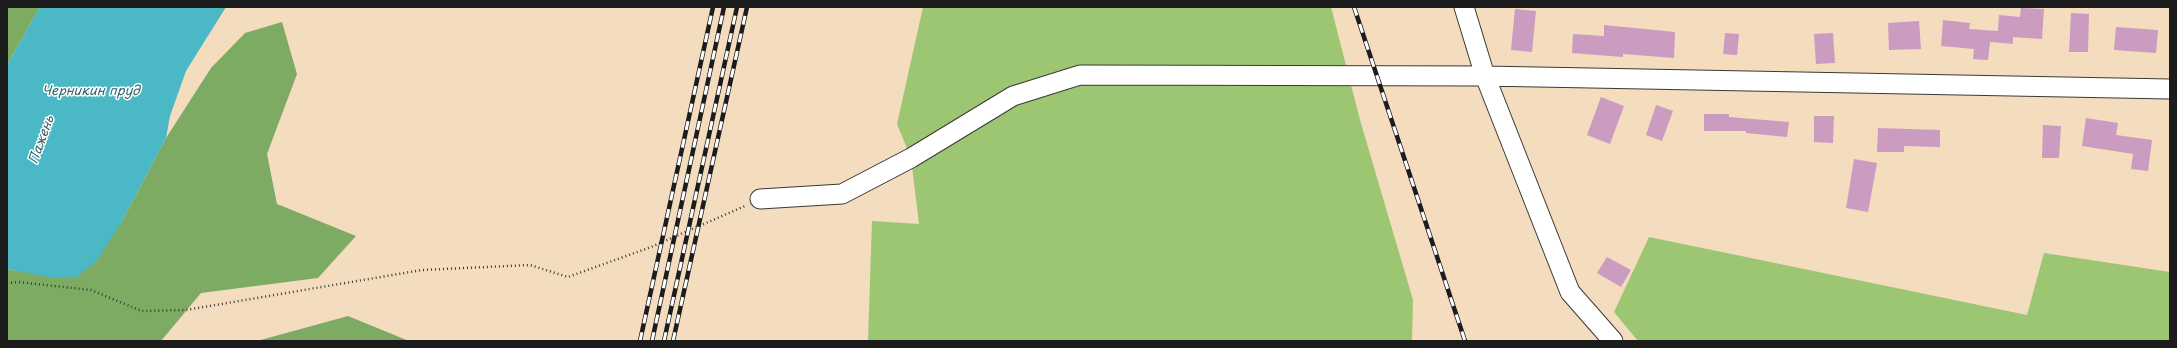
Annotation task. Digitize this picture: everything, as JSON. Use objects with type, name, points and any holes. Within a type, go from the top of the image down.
[{"type":"street","points":[[1464,7],[1485,76],[1570,292],[1613,341]]},
{"type":"street","points":[[760,199],[842,194],[911,158],[1013,96],[1080,75],[1485,76],[2170,89]]},
{"type":"path","points":[[7,283],[18,282],[91,290],[142,311],[186,310],[422,270],[530,265],[568,278],[651,247],[760,199]]},
{"type":"green space","points":[[7,7],[40,7],[7,65]]},
{"type":"green space","points":[[923,7],[1331,7],[1360,120],[1413,300],[1412,341],[868,341],[872,221],[919,224],[911,158],[897,124]]},
{"type":"green space","points":[[282,22],[297,74],[267,154],[277,204],[356,236],[318,278],[201,293],[161,341],[7,341],[7,269],[17,271],[121,223],[166,138],[211,68],[245,33]]},
{"type":"green space","points":[[1649,237],[2027,315],[2044,253],[2170,272],[2170,341],[1638,341],[1614,312]]},
{"type":"green space","points":[[348,316],[409,341],[257,341]]},
{"type":"water","name":"Черникин пруд","points":[[40,7],[226,7],[186,71],[170,116],[166,138],[121,223],[96,262],[76,277],[49,277],[7,269],[7,65]]},
{"type":"building","points":[[2021,8],[2044,9],[2042,39],[2013,37],[2013,44],[1990,42],[1988,60],[1973,59],[1974,49],[1941,46],[1943,20],[1970,23],[1969,29],[1998,31],[1999,15],[2020,17]]},
{"type":"building","points":[[1515,9],[1536,11],[1532,52],[1511,50]]},
{"type":"building","points":[[2071,13],[2089,14],[2088,52],[2069,52]]},
{"type":"building","points":[[1919,21],[1921,49],[1889,50],[1888,23]]},
{"type":"building","points":[[1604,25],[1675,32],[1674,58],[1623,54],[1623,57],[1572,53],[1573,34],[1604,36]]},
{"type":"building","points":[[2116,27],[2158,30],[2156,53],[2114,50]]},
{"type":"building","points":[[1725,33],[1739,34],[1737,55],[1723,54]]},
{"type":"building","points":[[1833,33],[1835,63],[1816,64],[1814,34]]},
{"type":"building","points":[[1601,97],[1624,106],[1610,144],[1587,135]]},
{"type":"building","points":[[1656,105],[1673,111],[1662,141],[1646,135]]},
{"type":"building","points":[[1704,114],[1729,114],[1729,117],[1789,122],[1787,137],[1746,133],[1746,131],[1704,131]]},
{"type":"building","points":[[1814,116],[1834,116],[1833,143],[1814,142]]},
{"type":"building","points":[[2086,118],[2118,123],[2116,135],[2152,140],[2148,171],[2131,169],[2133,154],[2082,146]]},
{"type":"building","points":[[2043,125],[2061,126],[2059,158],[2042,158]]},
{"type":"building","points":[[1878,128],[1940,130],[1940,147],[1904,146],[1904,152],[1877,152]]},
{"type":"building","points":[[1854,159],[1877,163],[1868,212],[1846,208]]},
{"type":"building","points":[[1607,257],[1631,270],[1621,287],[1597,273]]},
{"type":"railway","points":[[640,341],[713,7]]},
{"type":"railway","points":[[652,341],[724,7]]},
{"type":"railway","points":[[664,341],[737,7]]},
{"type":"railway","points":[[673,341],[747,7]]},
{"type":"railway","points":[[1354,7],[1465,341]]},
{"type":"water label","name":"Пажень","points":[[42,140]]}]
